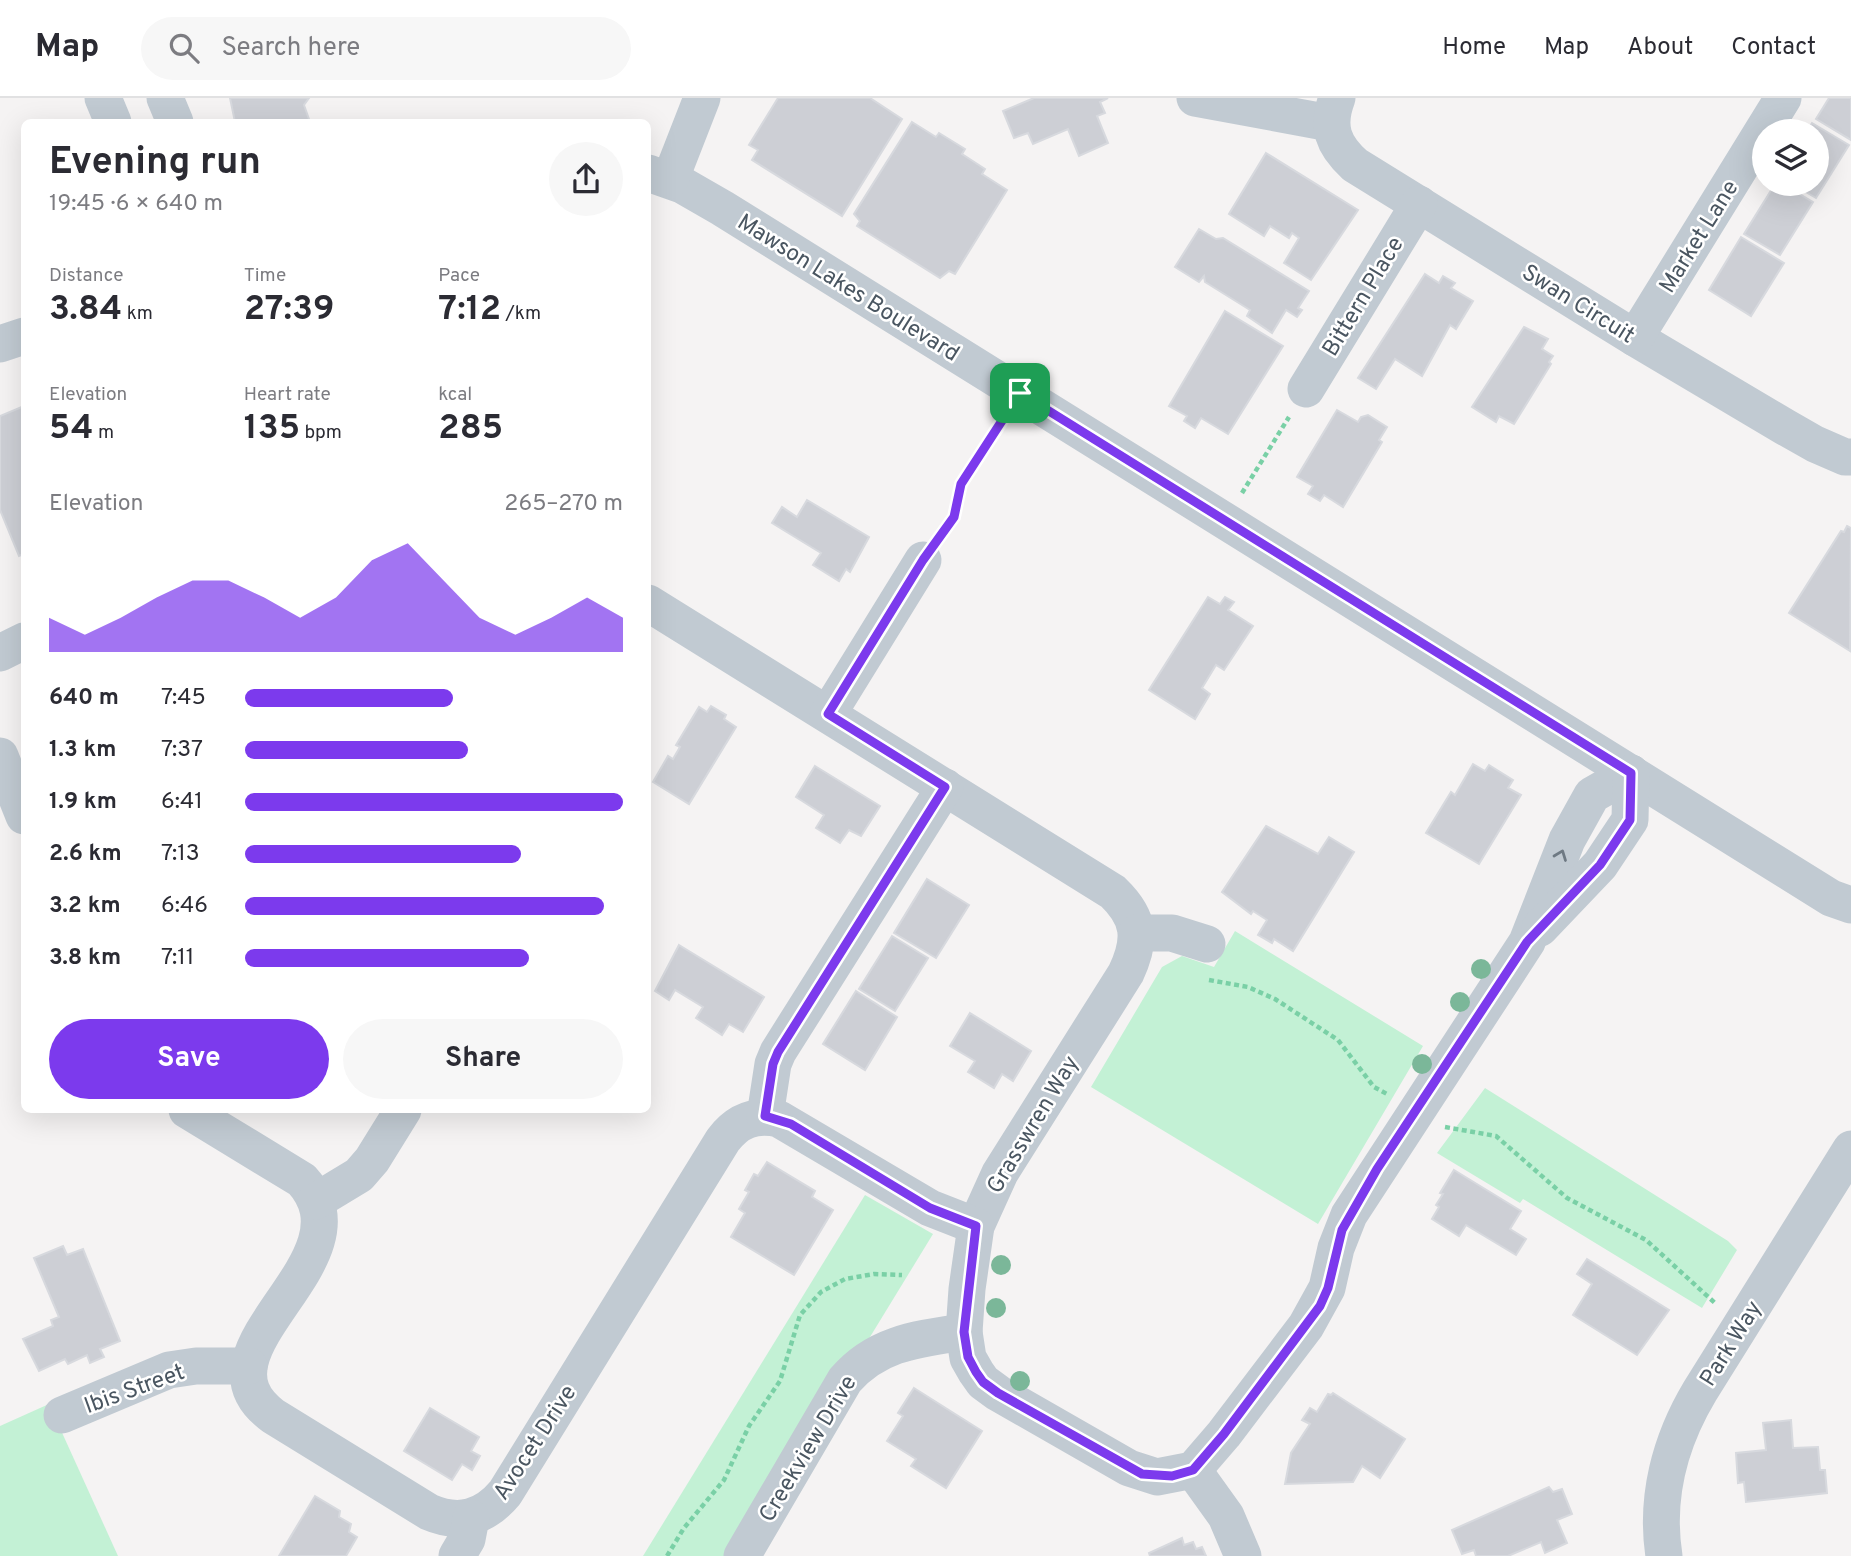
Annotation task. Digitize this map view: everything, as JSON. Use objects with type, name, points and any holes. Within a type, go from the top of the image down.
[{"type":"street","points":[[103,98],[112,119]]},
{"type":"street","points":[[165,98],[175,119]]},
{"type":"street","points":[[659,176],[702,98]]},
{"type":"street","name":"Swan Circuit","points":[[1195,98],[1334,111],[1332,134],[1340,151],[1348,158],[1635,338],[1815,444],[1851,457]]},
{"type":"street","name":"Market Lane","points":[[1635,338],[1783,98]]},
{"type":"street","name":"Mawson Lakes Boulevard","points":[[659,176],[722,208],[1844,907]]},
{"type":"street","name":"Bittern Place","points":[[1306,389],[1419,204]]},
{"type":"street","points":[[0,344],[21,337]]},
{"type":"street","points":[[828,714],[923,560]]},
{"type":"street","points":[[651,605],[1113,892],[1132,915],[1137,933],[1172,933],[1207,944]]},
{"type":"street","points":[[0,653],[21,642]]},
{"type":"street","points":[[0,756],[21,808]]},
{"type":"street","points":[[1243,1556],[1226,1516],[1193,1470],[1224,1434],[1320,1306],[1328,1288],[1342,1230],[1349,1215],[1527,942],[1567,840],[1592,795],[1631,773]]},
{"type":"street","points":[[945,787],[778,1052],[773,1064],[765,1116],[791,1124],[930,1208],[976,1226]]},
{"type":"street","name":"Grasswren Way","points":[[1137,933],[1135,954],[1126,972],[1000,1173],[976,1226],[964,1332],[968,1357],[976,1372],[983,1382],[998,1393],[1142,1474],[1172,1476],[1193,1470]]},
{"type":"street","points":[[192,1113],[302,1180],[316,1201],[321,1224],[317,1246],[256,1344],[249,1366]]},
{"type":"street","points":[[316,1201],[359,1175],[372,1160],[401,1113]]},
{"type":"street","name":"Avocet Drive","points":[[249,1366],[250,1384],[256,1398],[273,1416],[429,1512],[457,1520],[471,1518],[486,1511],[505,1493],[723,1140],[731,1129],[743,1121],[765,1116]]},
{"type":"street","name":"Park Way","points":[[1664,1556],[1662,1502],[1674,1446],[1689,1411],[1851,1149]]},
{"type":"street","name":"Creekview Drive","points":[[742,1556],[845,1380],[860,1362],[910,1340],[964,1332]]},
{"type":"street","name":"Ibis Street","points":[[62,1415],[169,1370],[196,1366],[249,1366]]},
{"type":"street","points":[[457,1556],[467,1539],[471,1518]]},
{"type":"path","points":[[1225,520],[1306,389]]},
{"type":"path","points":[[923,560],[954,517],[961,484],[1020,393]]},
{"type":"path","points":[[1200,979],[1248,988],[1275,999],[1338,1040],[1374,1087],[1394,1098]]},
{"type":"path","points":[[1444,1127],[1496,1136],[1567,1198],[1646,1240],[1711,1301],[1745,1319]]},
{"type":"path","points":[[667,1556],[684,1528],[724,1480],[749,1426],[780,1381],[800,1315],[821,1292],[845,1279],[874,1274],[902,1275]]},
{"type":"green space","points":[[1235,931],[1423,1046],[1318,1224],[1091,1087],[1162,967],[1182,956],[1214,967]]},
{"type":"green space","points":[[1485,1088],[1728,1241],[1737,1250],[1702,1308],[1523,1199],[1520,1203],[1437,1153]]},
{"type":"green space","points":[[865,1195],[933,1234],[736,1556],[643,1556]]},
{"type":"green space","points":[[49,1404],[118,1556],[0,1556],[0,1426]]},
{"type":"building","points":[[230,98],[309,98],[304,105],[309,119],[234,119]]},
{"type":"building","points":[[778,98],[870,98],[902,119],[842,216],[752,160],[758,150],[749,145]]},
{"type":"building","points":[[1034,98],[1108,98],[1100,102],[1105,113],[1097,116],[1108,143],[1079,156],[1068,129],[1033,144],[1028,133],[1014,138],[1003,111]]},
{"type":"building","points":[[1829,98],[1851,98],[1851,140],[1829,127],[1829,119],[1816,119]]},
{"type":"building","points":[[912,122],[936,137],[939,133],[965,149],[962,154],[985,169],[982,174],[1007,190],[955,274],[949,271],[940,278],[857,226],[860,221],[854,214]]},
{"type":"building","points":[[1829,133],[1849,145],[1829,177]]},
{"type":"building","points":[[1266,153],[1358,210],[1311,280],[1284,263],[1299,238],[1292,233],[1289,238],[1270,226],[1264,236],[1229,214]]},
{"type":"building","points":[[1768,196],[1803,196],[1813,202],[1780,255],[1744,234]]},
{"type":"building","points":[[1199,229],[1216,239],[1223,238],[1309,291],[1298,308],[1302,310],[1297,317],[1286,310],[1272,333],[1247,316],[1250,310],[1205,282],[1204,276],[1199,282],[1175,267]]},
{"type":"building","points":[[1741,237],[1784,263],[1751,316],[1709,290]]},
{"type":"building","points":[[1425,274],[1439,283],[1443,276],[1455,283],[1451,288],[1473,301],[1456,329],[1450,325],[1422,376],[1395,359],[1376,389],[1358,378]]},
{"type":"building","points":[[1225,311],[1283,346],[1228,434],[1201,418],[1195,428],[1184,421],[1187,416],[1169,406]]},
{"type":"building","points":[[1524,327],[1548,339],[1542,349],[1553,356],[1549,362],[1551,364],[1514,424],[1499,416],[1496,422],[1472,407]]},
{"type":"building","points":[[21,407],[19,556],[0,510],[0,416]]},
{"type":"building","points":[[1337,410],[1358,422],[1361,417],[1368,415],[1387,427],[1379,440],[1382,442],[1343,507],[1324,495],[1320,501],[1308,494],[1313,486],[1297,477]]},
{"type":"building","points":[[807,500],[869,537],[850,572],[846,569],[839,581],[813,565],[821,553],[772,523],[782,507],[797,517]]},
{"type":"building","points":[[1847,526],[1851,528],[1850,651],[1789,613],[1841,531],[1844,532]]},
{"type":"building","points":[[1208,597],[1220,604],[1225,597],[1234,602],[1228,610],[1253,626],[1224,670],[1216,665],[1202,688],[1210,694],[1195,719],[1149,690]]},
{"type":"building","points":[[711,706],[726,715],[724,719],[736,727],[689,804],[653,782],[668,756],[673,759],[680,747],[676,745],[699,707],[707,712]]},
{"type":"building","points":[[1473,764],[1485,771],[1489,765],[1513,780],[1508,788],[1521,795],[1479,864],[1426,833],[1451,792],[1455,795]]},
{"type":"building","points":[[815,766],[880,806],[861,836],[849,830],[840,843],[816,828],[824,815],[796,797]]},
{"type":"building","points":[[1266,826],[1318,854],[1329,837],[1354,852],[1293,951],[1274,939],[1272,943],[1258,935],[1267,920],[1253,911],[1251,914],[1222,892]]},
{"type":"building","points":[[927,879],[969,905],[936,958],[894,933]]},
{"type":"building","points":[[892,936],[928,958],[895,1011],[859,989]]},
{"type":"building","points":[[679,945],[764,997],[743,1032],[729,1024],[722,1035],[696,1018],[703,1007],[675,990],[669,1000],[655,991]]},
{"type":"building","points":[[856,991],[897,1017],[865,1070],[823,1044]]},
{"type":"building","points":[[970,1013],[1031,1051],[1013,1081],[1002,1074],[994,1088],[968,1072],[975,1061],[950,1046]]},
{"type":"building","points":[[767,1162],[815,1191],[812,1197],[833,1210],[794,1275],[731,1237],[745,1213],[739,1209],[749,1192],[745,1190],[754,1174],[758,1176]]},
{"type":"building","points":[[1454,1170],[1521,1211],[1510,1229],[1526,1239],[1516,1255],[1466,1225],[1459,1236],[1432,1219],[1443,1194],[1440,1193]]},
{"type":"building","points":[[63,1246],[67,1255],[83,1249],[120,1341],[100,1349],[104,1357],[90,1363],[87,1355],[68,1364],[65,1359],[39,1371],[23,1339],[53,1326],[51,1320],[59,1317],[34,1258]]},
{"type":"building","points":[[1587,1259],[1669,1310],[1637,1355],[1573,1315],[1592,1284],[1577,1274]]},
{"type":"building","points":[[914,1388],[982,1431],[946,1488],[911,1466],[916,1459],[887,1441],[903,1416],[898,1413]]},
{"type":"building","points":[[1333,1393],[1405,1439],[1380,1478],[1362,1466],[1353,1482],[1285,1484],[1291,1453],[1310,1424],[1302,1420],[1310,1408],[1317,1412],[1328,1394]]},
{"type":"building","points":[[430,1408],[479,1437],[471,1451],[480,1456],[472,1470],[462,1464],[452,1480],[404,1451]]},
{"type":"building","points":[[1791,1420],[1793,1448],[1818,1447],[1820,1470],[1825,1470],[1827,1493],[1746,1502],[1744,1482],[1738,1483],[1736,1453],[1766,1450],[1763,1423]]},
{"type":"building","points":[[1549,1487],[1553,1492],[1562,1489],[1572,1514],[1557,1520],[1567,1543],[1545,1553],[1541,1542],[1508,1556],[1476,1556],[1474,1550],[1462,1554],[1452,1530]]},
{"type":"building","points":[[315,1496],[340,1511],[339,1517],[351,1524],[349,1532],[357,1537],[346,1556],[279,1556]]},
{"type":"building","points":[[1182,1538],[1184,1545],[1193,1542],[1196,1549],[1202,1547],[1206,1556],[1150,1556],[1149,1553]]},
{"type":"route","points":[[1020,393],[1631,773],[1630,820],[1600,865],[1527,942],[1377,1169],[1342,1230],[1328,1288],[1320,1306],[1214,1447],[1193,1470],[1172,1476],[1157,1477],[1129,1468],[983,1382],[968,1357],[964,1332],[976,1226],[930,1208],[791,1124],[779,1118],[765,1116],[773,1064],[778,1052],[945,787],[828,714],[923,560],[954,517],[961,484],[1020,393]]}]
